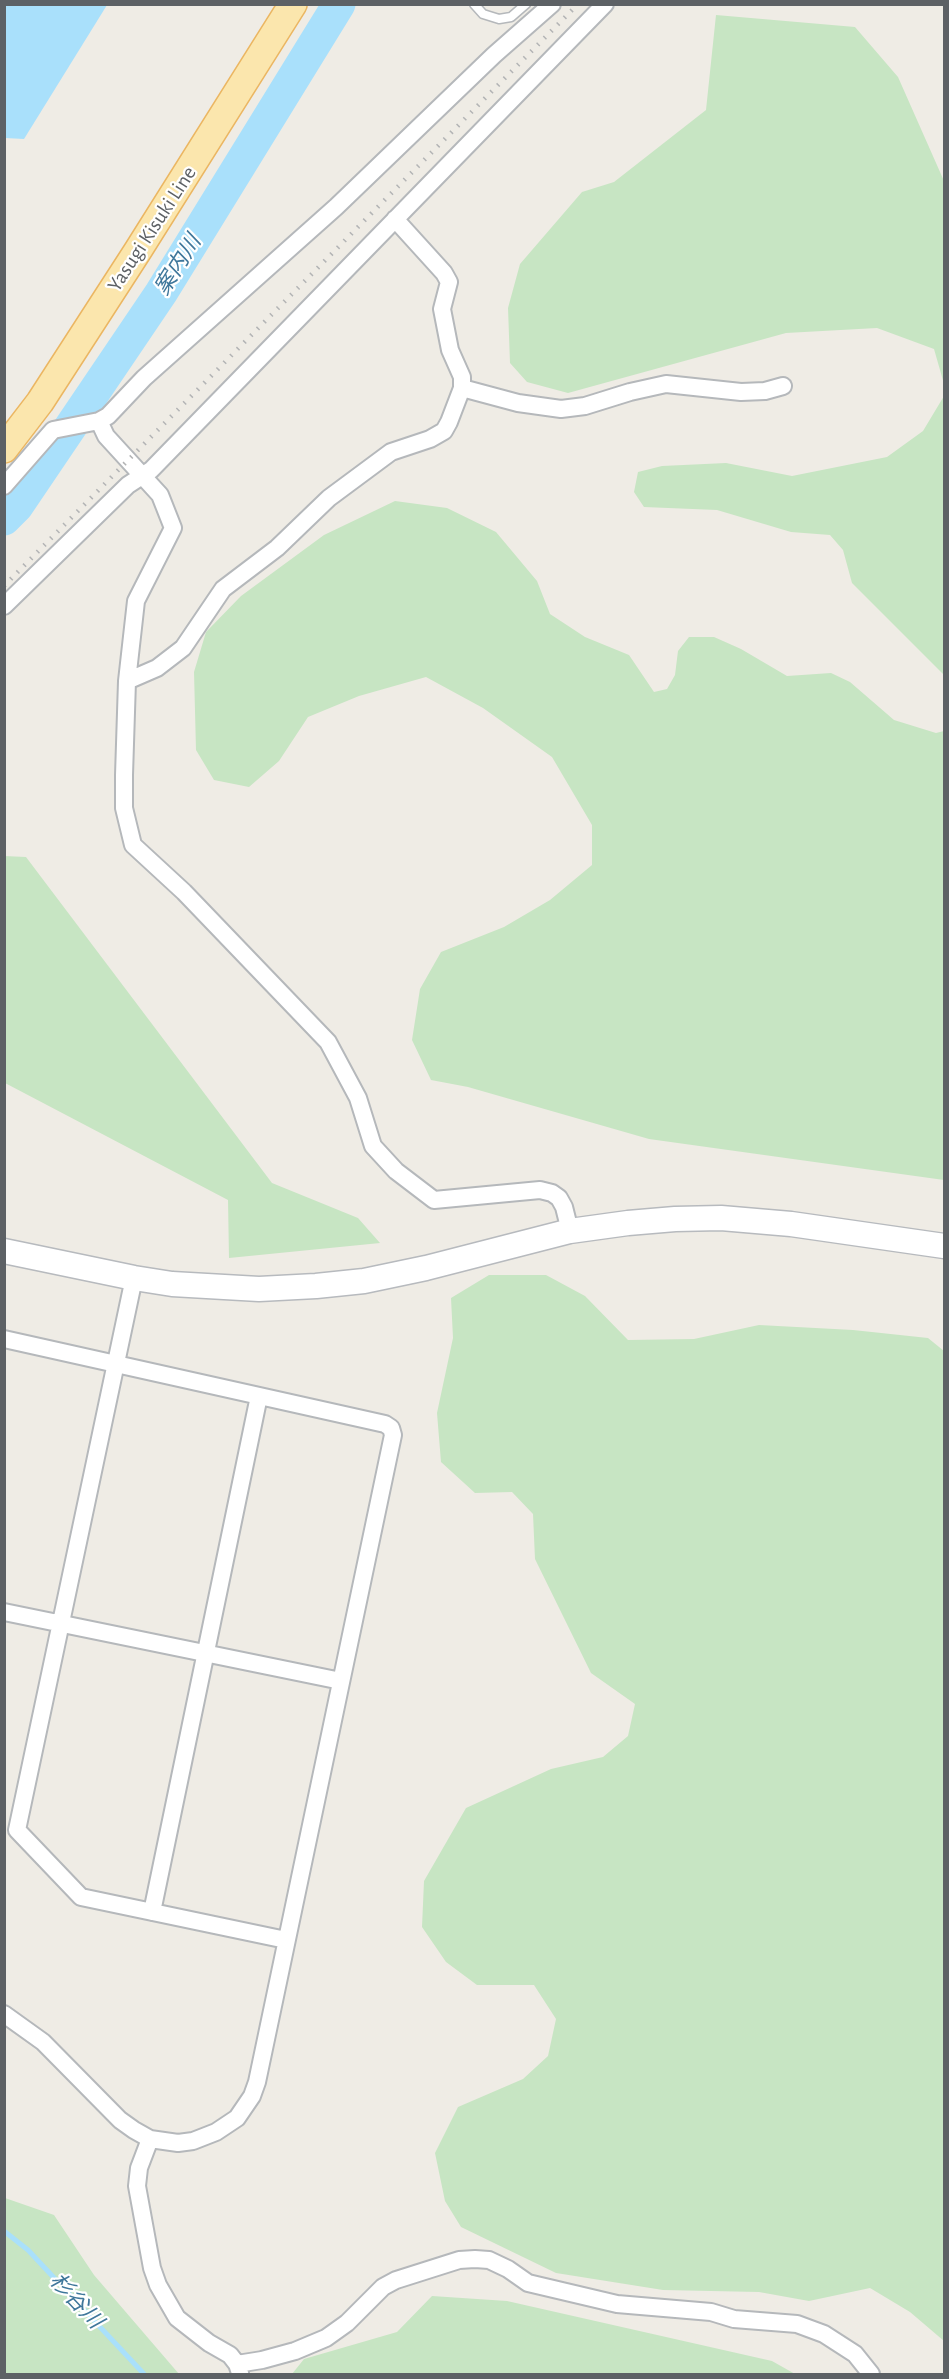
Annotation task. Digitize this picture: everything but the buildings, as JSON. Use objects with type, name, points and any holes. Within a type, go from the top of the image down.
[{"type":"main road","name":"Yasugi Kisuki Line","points":[[4,449],[40,402],[131,262],[293,4]]},
{"type":"street","points":[[4,486],[48,435],[65,426],[97,422],[119,405],[144,378],[336,207],[494,55],[552,4]]},
{"type":"street","points":[[4,606],[128,485],[151,470],[605,4]]},
{"type":"street","points":[[127,681],[157,668],[183,648],[223,589],[277,548],[329,498],[391,452],[430,439],[444,431],[462,388],[462,377],[450,350],[442,309],[449,282],[444,273],[395,219]]},
{"type":"street","points":[[462,388],[518,403],[561,409],[585,406],[666,384],[741,392],[765,391],[783,386]]},
{"type":"street","points":[[97,422],[106,436],[160,495],[173,528],[136,601],[127,681],[124,808],[133,844],[183,892],[328,1042],[358,1098],[373,1146],[396,1171],[434,1200],[540,1190],[552,1193],[559,1198],[564,1208],[570,1231]]},
{"type":"street","points":[[4,1251],[134,1278],[215,1287],[259,1289],[364,1281],[570,1231],[628,1222],[721,1218],[791,1224],[945,1246]]},
{"type":"street","points":[[17,1830],[134,1278]]},
{"type":"street","points":[[4,1339],[385,1424],[391,1428],[393,1435],[259,2073],[252,2096],[245,2108],[226,2126],[205,2138],[178,2143],[150,2139],[120,2120],[43,2042],[4,2014]]},
{"type":"street","points":[[152,1912],[259,1396]]},
{"type":"street","points":[[4,1612],[341,1681]]},
{"type":"street","points":[[4,1816],[81,1897],[286,1940]]},
{"type":"street","points":[[150,2139],[139,2169],[137,2186],[158,2285],[177,2318],[209,2343],[230,2355],[239,2369],[295,2351],[326,2338],[347,2323],[383,2288],[396,2280],[459,2260],[475,2259],[489,2260],[508,2269],[528,2283],[617,2304],[711,2312],[734,2319],[797,2324],[824,2334],[855,2354],[871,2374]]},
{"type":"lane","points":[[474,4],[483,14],[499,19],[511,17],[526,4]]},
{"type":"green space","points":[[716,15],[855,27],[898,77],[944,181],[944,384],[934,349],[877,328],[786,333],[568,393],[527,382],[510,363],[508,308],[520,264],[582,192],[614,182],[706,110]]},
{"type":"green space","points":[[944,396],[944,675],[852,583],[843,550],[830,535],[791,532],[717,510],[644,507],[634,492],[638,472],[662,466],[726,463],[792,476],[887,457],[923,431]]},
{"type":"green space","points":[[395,501],[447,508],[496,532],[537,581],[550,614],[585,637],[629,655],[654,692],[667,689],[675,675],[678,651],[689,637],[714,637],[741,649],[787,676],[831,673],[850,682],[894,720],[936,733],[944,731],[944,1180],[649,1139],[468,1087],[431,1080],[412,1040],[420,989],[441,952],[504,927],[550,900],[592,865],[592,825],[552,757],[483,708],[426,677],[359,696],[308,717],[279,761],[249,787],[214,780],[196,750],[194,672],[206,632],[241,596],[324,535]]},
{"type":"green space","points":[[4,856],[26,857],[272,1183],[358,1218],[380,1243],[229,1258],[228,1200],[5,1083]]},
{"type":"green space","points":[[489,1275],[546,1275],[585,1296],[628,1340],[694,1339],[759,1325],[853,1330],[928,1338],[944,1351],[944,2341],[910,2312],[870,2288],[809,2301],[759,2292],[663,2290],[556,2273],[461,2227],[445,2201],[435,2153],[458,2107],[523,2079],[548,2056],[556,2019],[534,1985],[477,1985],[446,1962],[422,1927],[424,1881],[466,1808],[551,1769],[603,1757],[628,1736],[635,1704],[591,1673],[535,1559],[533,1514],[512,1492],[475,1493],[441,1462],[437,1413],[453,1338],[451,1298]]},
{"type":"green space","points":[[5,2198],[54,2215],[94,2275],[179,2374],[5,2374]]},
{"type":"green space","points":[[432,2296],[507,2301],[772,2361],[795,2374],[292,2374],[304,2359],[397,2332]]},
{"type":"water","points":[[4,5],[107,5],[24,139],[5,138]]},
{"type":"waterway","name":"案内川","points":[[4,519],[17,506],[161,293],[339,4]]},
{"type":"waterway","name":"杉谷川","points":[[4,2231],[28,2250],[144,2374]]},
{"type":"railway","points":[[4,586],[578,4]]}]
